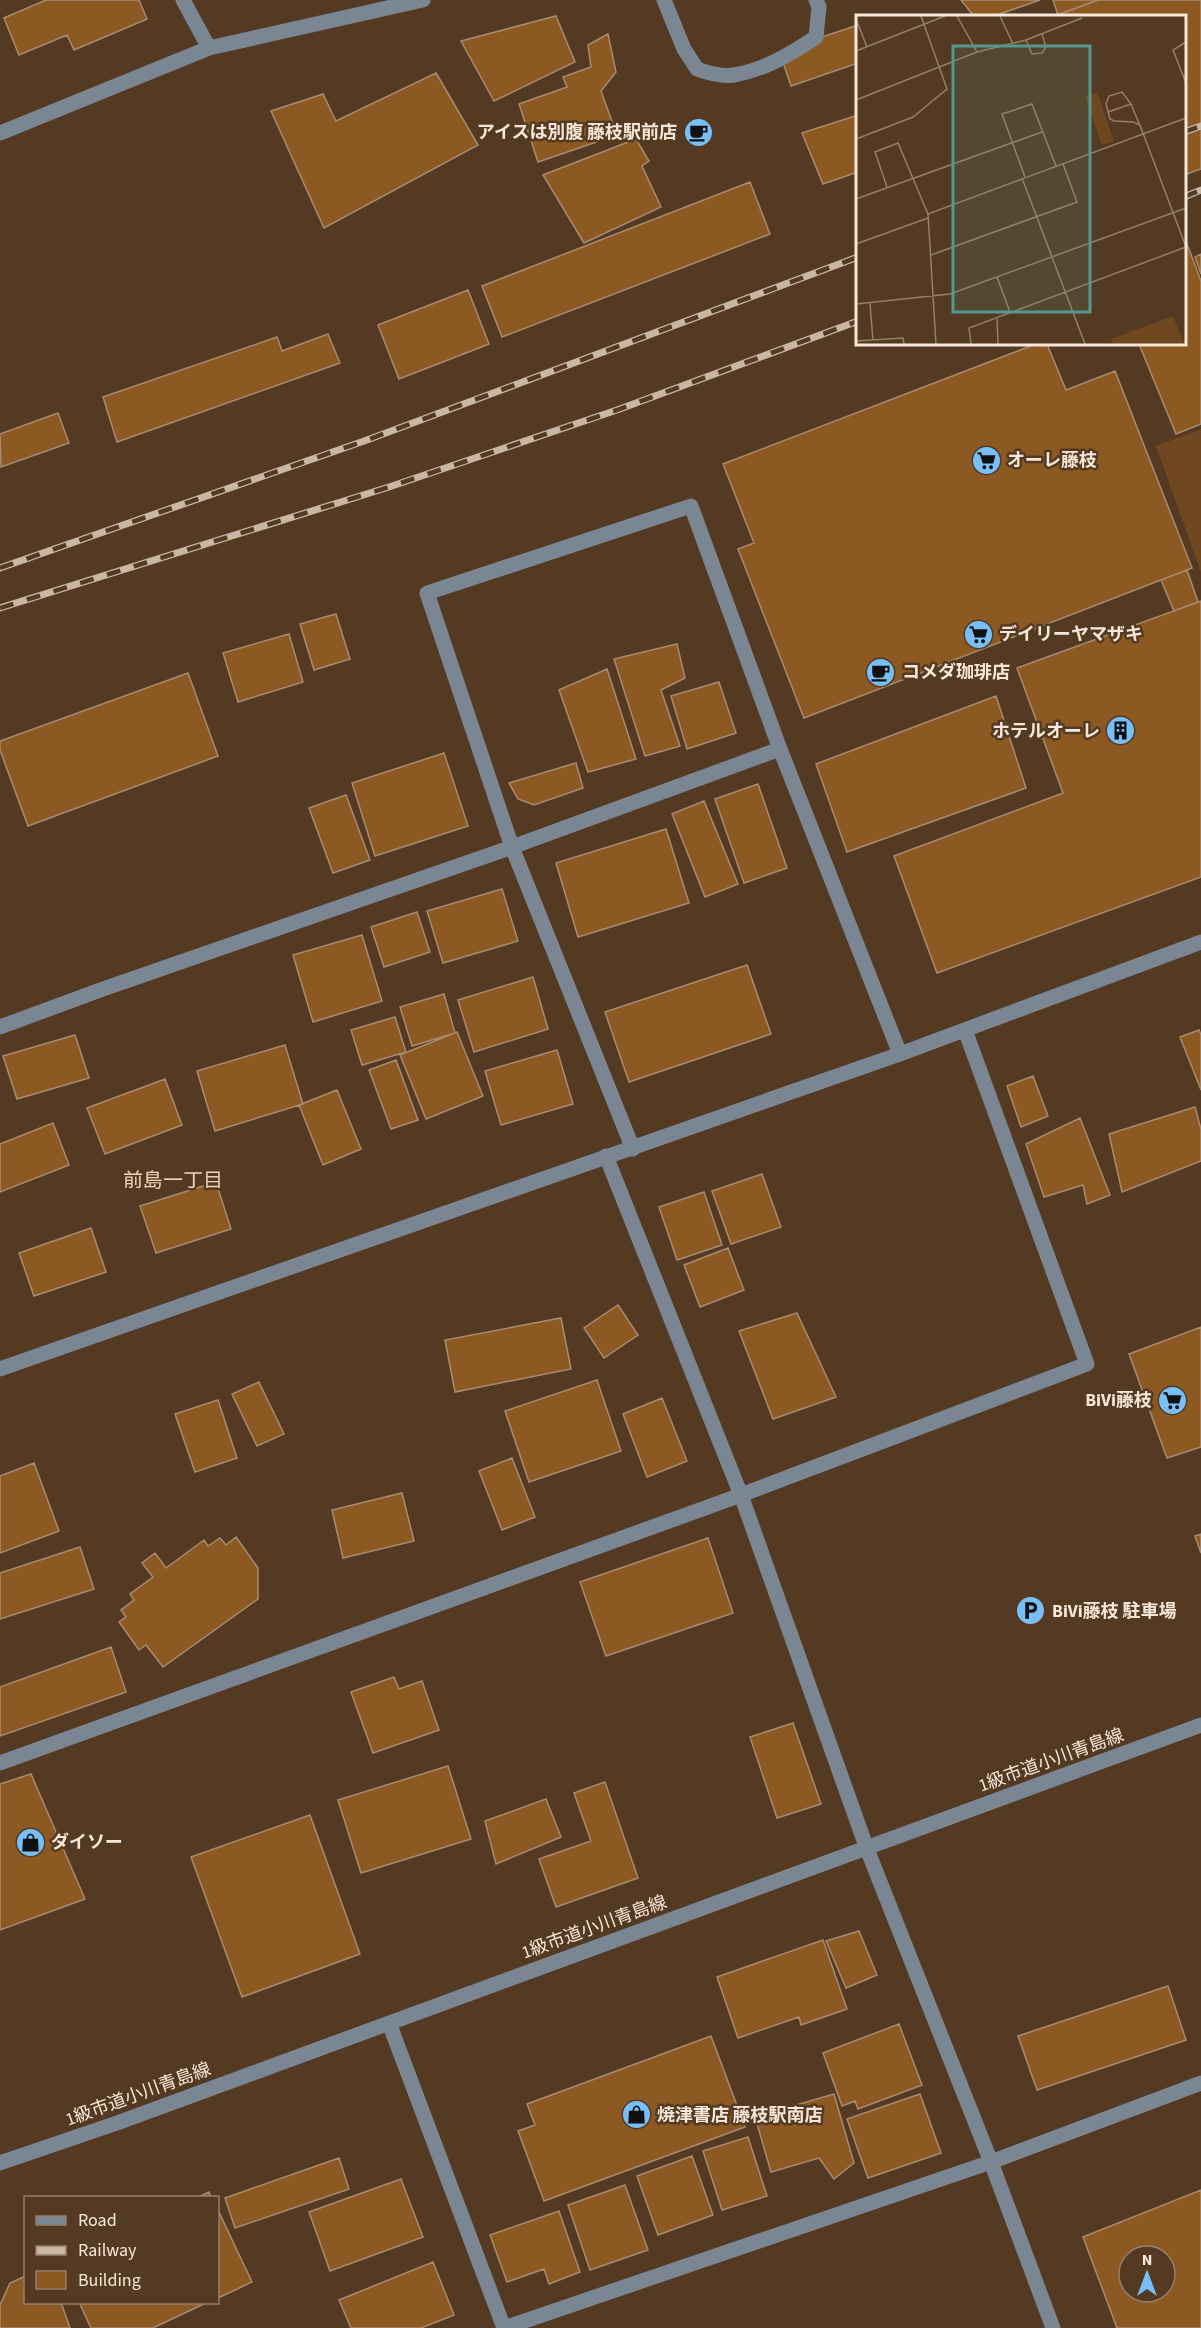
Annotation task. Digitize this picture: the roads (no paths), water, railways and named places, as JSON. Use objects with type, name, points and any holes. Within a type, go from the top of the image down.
[{"type":"street","points":[[183,0],[209,48]]},
{"type":"street","points":[[0,134],[209,48],[423,0]]},
{"type":"street","points":[[664,0],[684,49],[697,69],[733,76],[782,59],[816,37],[819,7],[816,0]]},
{"type":"street","points":[[633,1149],[513,847],[427,593],[691,506],[780,749],[900,1054]]},
{"type":"street","points":[[0,1027],[114,985],[513,847],[780,749]]},
{"type":"street","points":[[0,1369],[606,1156],[633,1149],[900,1054],[1201,942]]},
{"type":"street","points":[[0,1763],[741,1495],[1087,1364],[965,1030]]},
{"type":"street","points":[[606,1156],[741,1495],[867,1849],[991,2162],[1053,2328]]},
{"type":"street","name":"1級市道小川青島線","points":[[0,2163],[117,2123],[1201,1725]]},
{"type":"street","points":[[389,2023],[406,2062],[504,2328],[991,2162],[1201,2083]]},
{"type":"railway","points":[[1186,131],[1201,126]]},
{"type":"railway","points":[[1186,196],[1201,190]]},
{"type":"railway","points":[[0,568],[367,440],[856,258]]},
{"type":"railway","points":[[0,608],[389,487],[617,410],[856,322]]},
{"type":"place","name":"アイスは別腹 藤枝駅前店","points":[[698,132]]},
{"type":"place","name":"オーレ藤枝","points":[[986,460]]},
{"type":"place","name":"デイリーヤマザキ","points":[[978,634]]},
{"type":"place","name":"コメダ珈琲店","points":[[881,672]]},
{"type":"place","name":"ホテルオーレ","points":[[1121,731]]},
{"type":"place","name":"BiVi藤枝","points":[[1173,1400]]},
{"type":"place","name":"BiVi藤枝 駐車場","points":[[1031,1611]]},
{"type":"place","name":"ダイソー","points":[[30,1842]]},
{"type":"place","name":"焼津書店 藤枝駅南店","points":[[636,2115]]},
{"type":"district","name":"前島一丁目","points":[[173,1180]]}]
